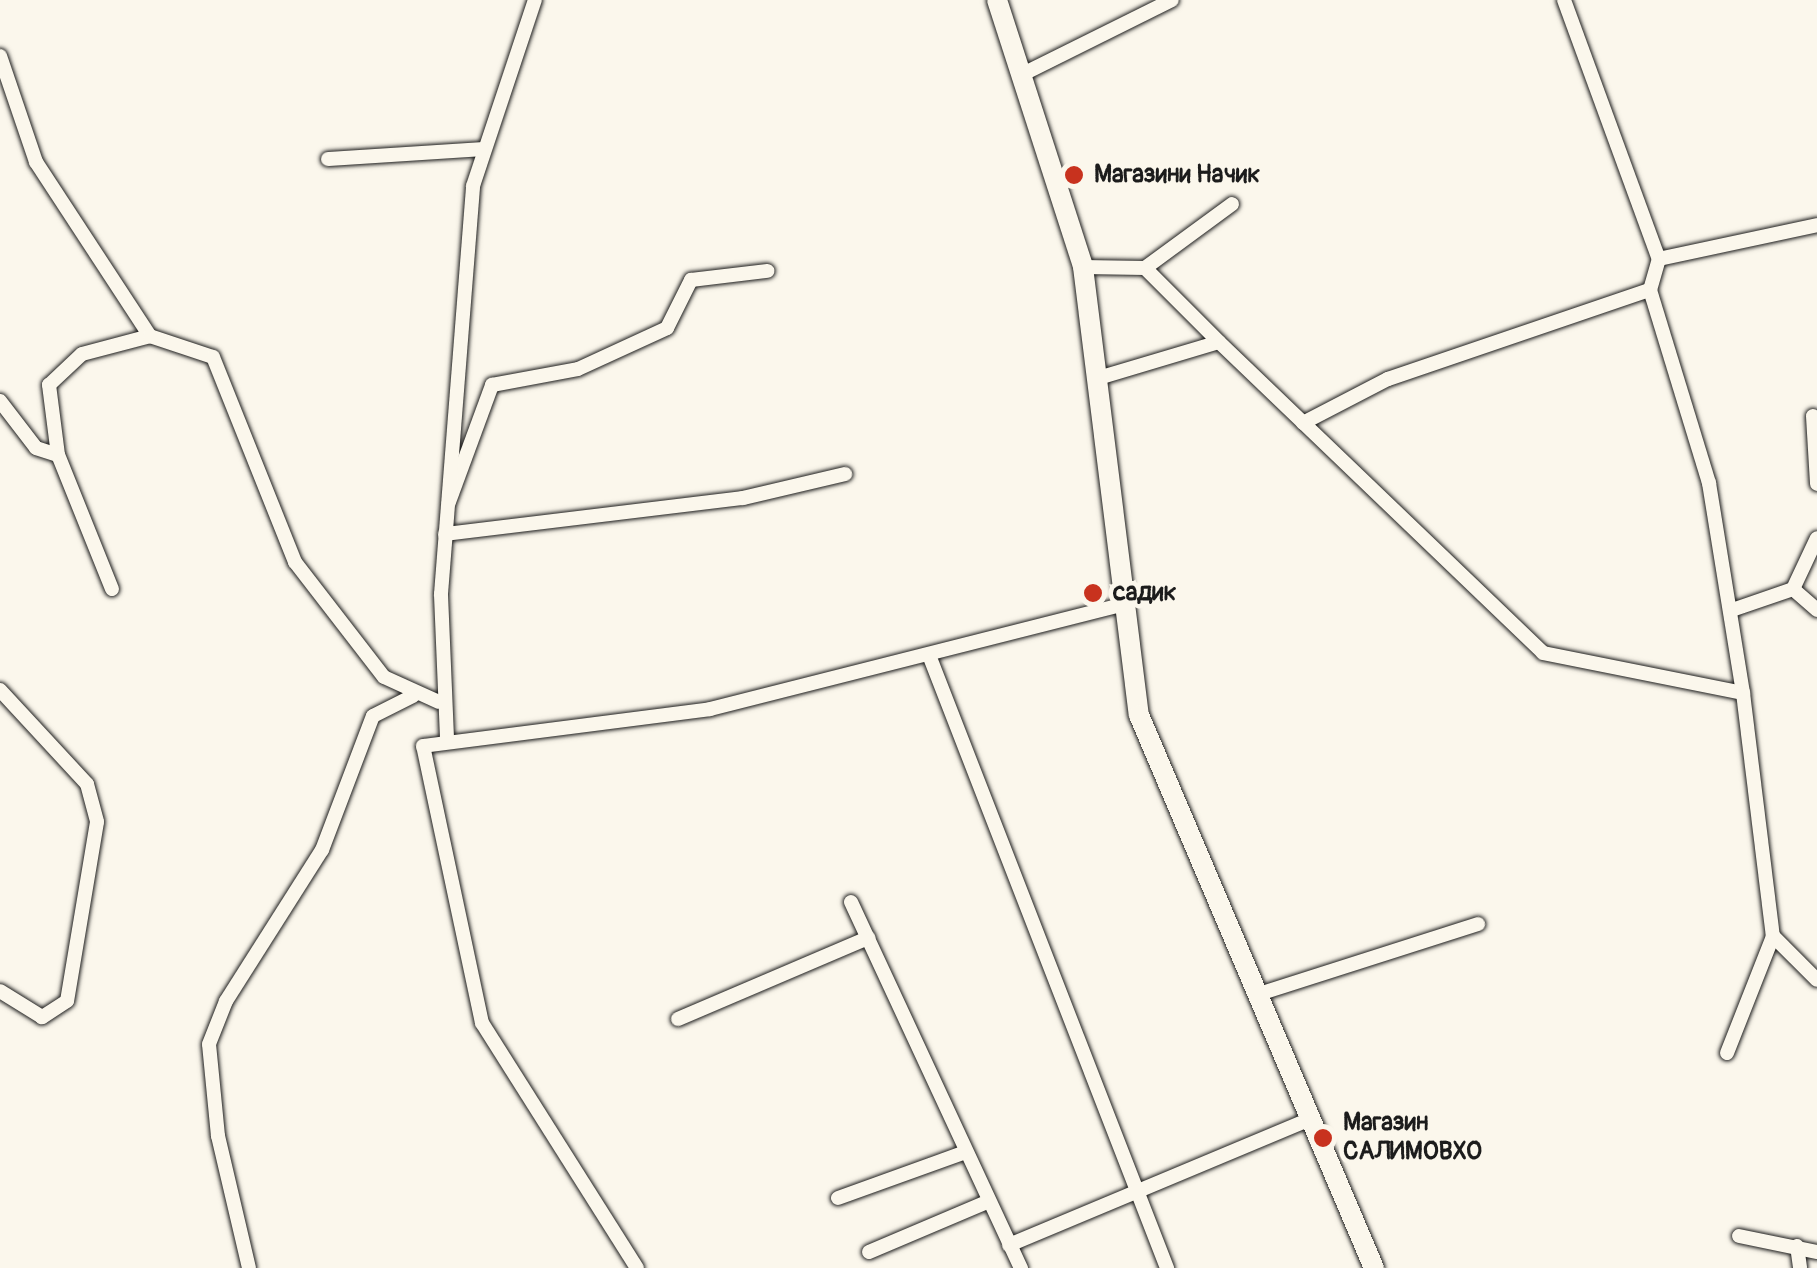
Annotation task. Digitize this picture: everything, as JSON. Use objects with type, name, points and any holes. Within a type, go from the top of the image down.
[{"type":"street","points":[[447,738],[440,702],[445,512],[481,149],[535,0]]},
{"type":"street","points":[[997,0],[1082,267],[1120,606],[1140,715],[1374,1268]]},
{"type":"street","points":[[1023,74],[1172,0]]},
{"type":"street","points":[[1564,0],[1660,259],[1650,290],[1700,446],[1732,610],[1773,936],[1727,1053]]},
{"type":"street","points":[[0,56],[36,162],[150,336]]},
{"type":"street","points":[[328,159],[481,149]]},
{"type":"street","points":[[1082,267],[1145,268],[1232,204]]},
{"type":"street","points":[[1660,259],[1817,225]]},
{"type":"street","points":[[1145,268],[1543,653],[1742,692]]},
{"type":"street","points":[[445,512],[492,385],[578,369],[668,328],[691,280],[767,272]]},
{"type":"street","points":[[1302,424],[1388,379],[1650,290]]},
{"type":"street","points":[[112,589],[58,455],[53,376],[82,354],[150,336],[214,357],[224,371],[294,562],[384,677],[413,696],[440,702]]},
{"type":"street","points":[[1095,379],[1219,342]]},
{"type":"street","points":[[0,401],[36,448],[58,455]]},
{"type":"street","points":[[1812,416],[1817,484]]},
{"type":"street","points":[[445,534],[743,498],[845,474]]},
{"type":"street","points":[[1732,610],[1793,588],[1817,538]]},
{"type":"street","points":[[1793,588],[1817,610]]},
{"type":"street","points":[[637,1268],[482,1023],[422,754],[429,741],[710,708],[1120,606]]},
{"type":"street","points":[[929,655],[1167,1268]]},
{"type":"street","points":[[0,690],[78,770],[97,822],[66,1001],[42,1017],[0,991]]},
{"type":"street","points":[[249,1268],[218,1136],[209,1044],[226,1001],[322,850],[372,716],[413,696]]},
{"type":"street","points":[[851,902],[1020,1268]]},
{"type":"street","points":[[1259,994],[1478,924]]},
{"type":"street","points":[[1773,936],[1817,980]]},
{"type":"street","points":[[678,1020],[868,938]]},
{"type":"street","points":[[1009,1245],[1310,1119]]},
{"type":"street","points":[[838,1198],[966,1152]]},
{"type":"street","points":[[869,1252],[988,1200]]},
{"type":"street","points":[[1739,1236],[1817,1252]]},
{"type":"street","points":[[1797,1246],[1800,1268]]},
{"type":"place","name":"Магазини Начик","points":[[1074,175]]},
{"type":"place","name":"садик","points":[[1093,593]]},
{"type":"place","name":"Магазин САЛИМОВХО","points":[[1323,1138]]}]
